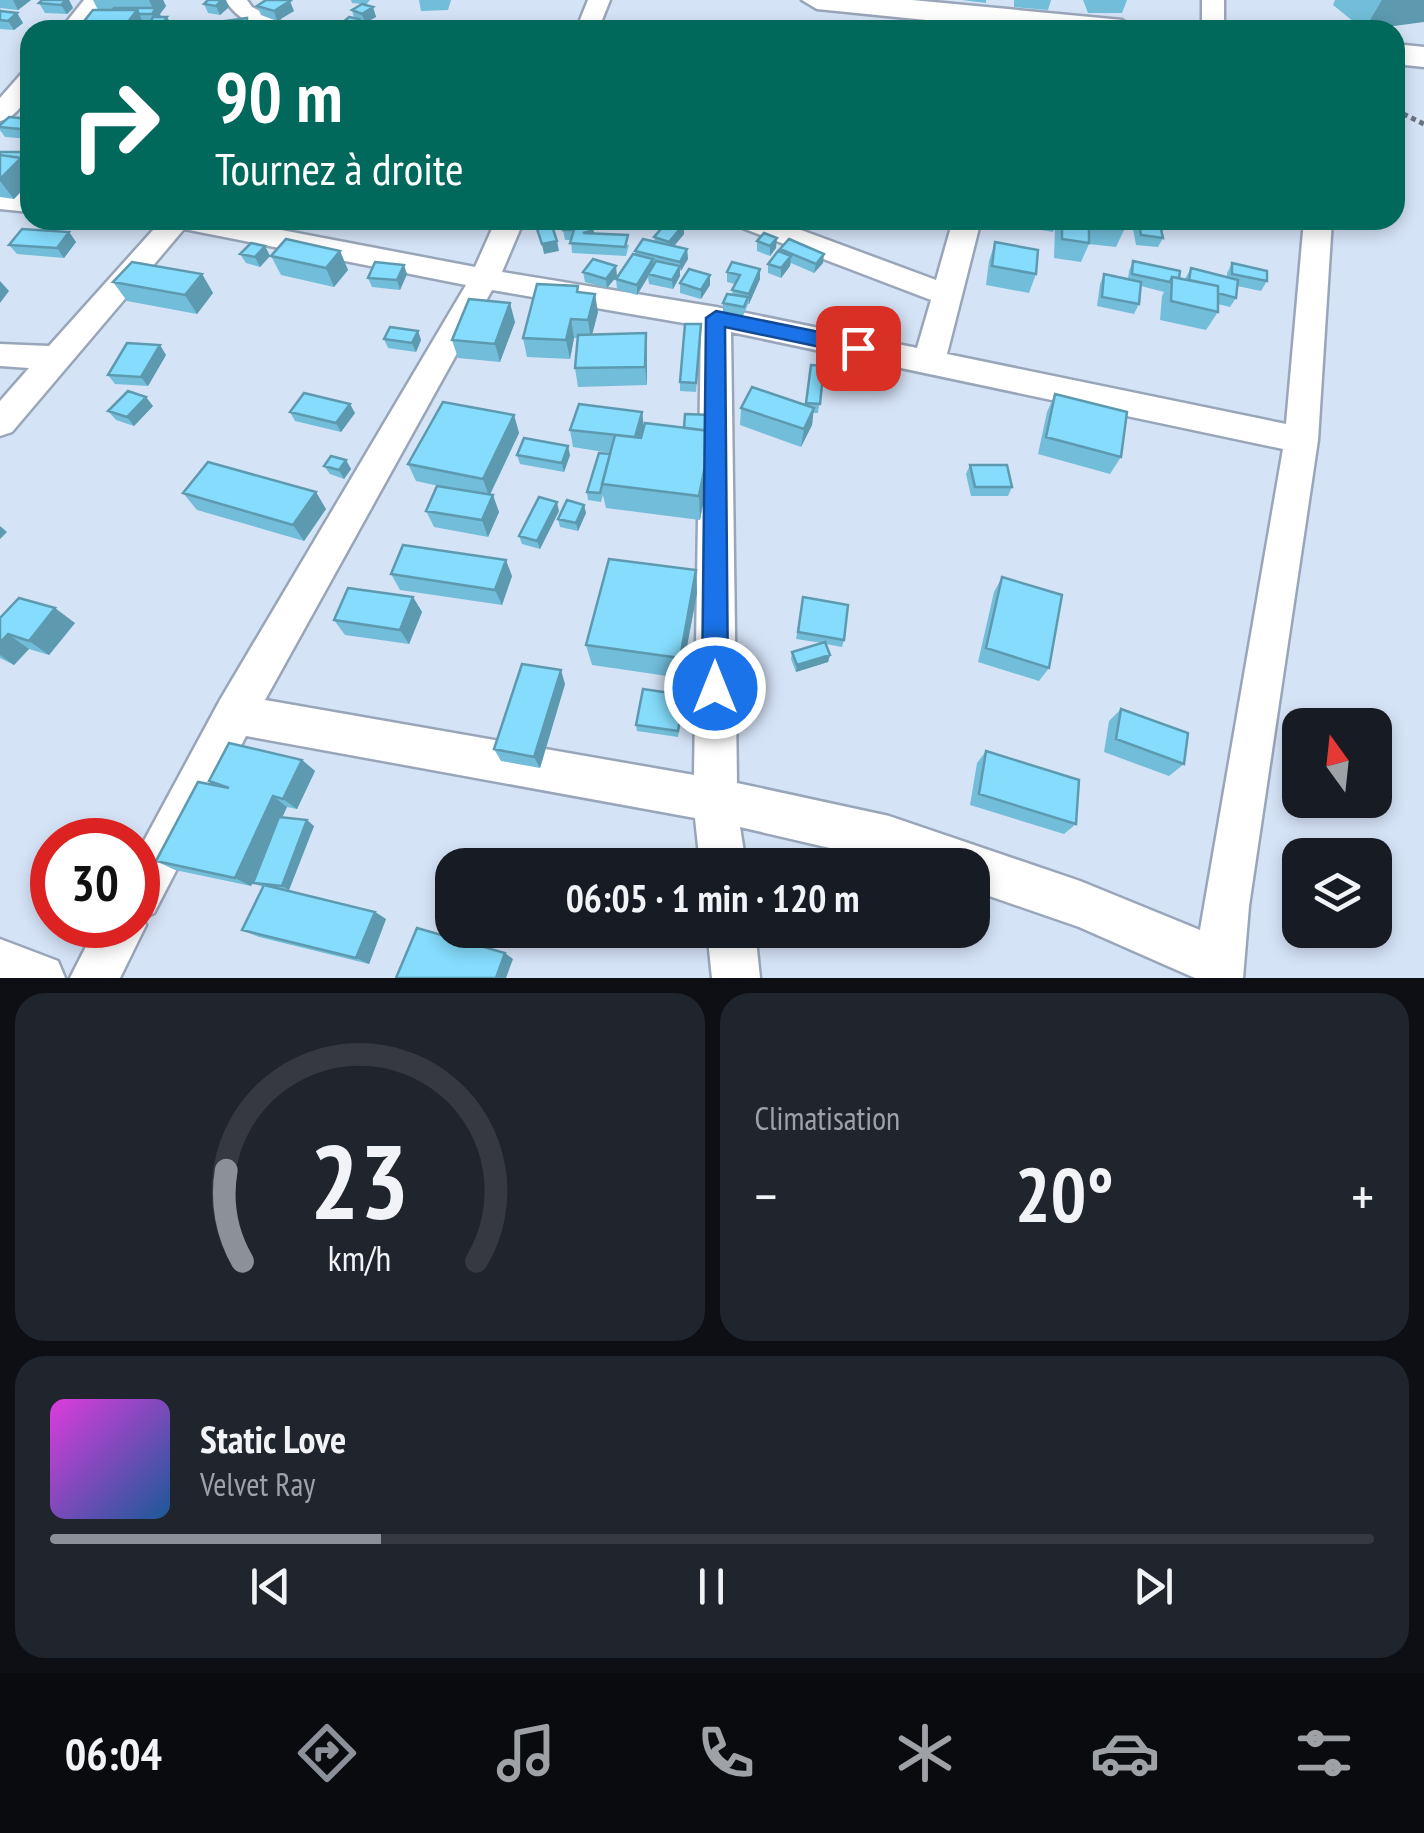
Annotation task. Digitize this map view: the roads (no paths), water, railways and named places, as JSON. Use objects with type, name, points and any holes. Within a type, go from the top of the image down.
[{"type":"main road","points":[[830,1],[980,20]]},
{"type":"street","points":[[79,20],[96,0]]},
{"type":"street","points":[[236,0],[244,12],[262,20]]},
{"type":"street","points":[[0,114],[20,90]]},
{"type":"street","points":[[0,423],[171,230]]},
{"type":"street","points":[[231,230],[484,280],[716,318],[1301,440]]},
{"type":"street","points":[[160,855],[235,714],[484,280],[506,230]]},
{"type":"street","points":[[775,230],[946,294]]},
{"type":"street","points":[[929,362],[964,230]]},
{"type":"street","points":[[990,873],[1080,904],[1220,970],[1301,440],[1317,230]]},
{"type":"street","points":[[716,318],[715,800],[721,848]]},
{"type":"street","points":[[0,356],[54,358]]},
{"type":"street","points":[[235,714],[715,800],[889,838],[918,848]]},
{"type":"street","points":[[94,978],[110,948]]},
{"type":"street","points":[[732,948],[736,978]]},
{"type":"street","points":[[0,963],[41,978]]}]
